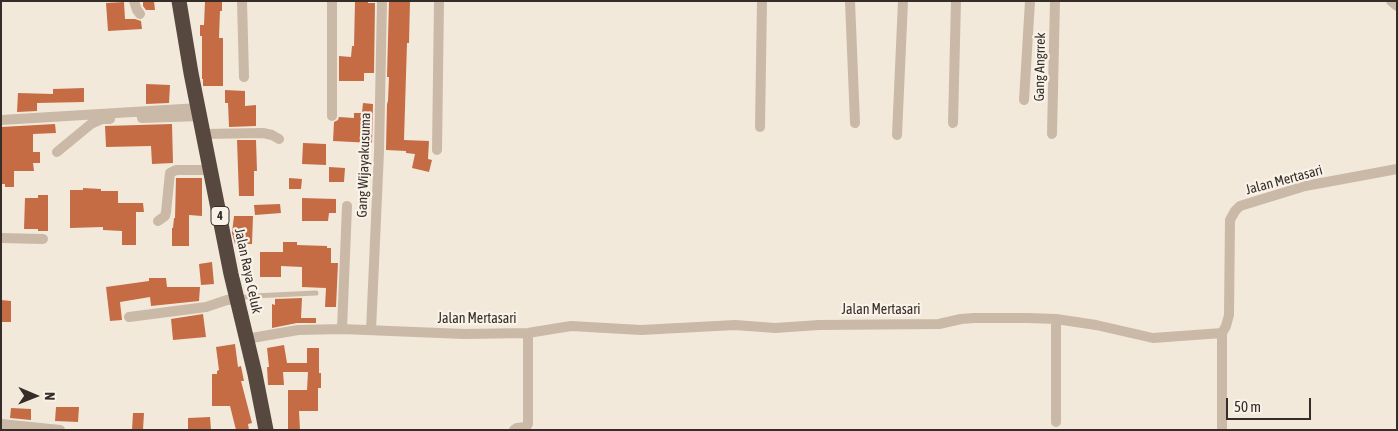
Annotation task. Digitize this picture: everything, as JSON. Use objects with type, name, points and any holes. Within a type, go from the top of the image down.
[{"type":"highway","name":"Jalan Raya Celuk","points":[[179,1],[211,170],[266,430]]},
{"type":"street","points":[[134,1],[140,14]]},
{"type":"street","points":[[242,1],[244,77]]},
{"type":"street","points":[[332,1],[332,116]]},
{"type":"street","name":"Gang Wijayakusuma","points":[[371,330],[379,152],[382,1]]},
{"type":"street","points":[[437,150],[439,1]]},
{"type":"street","points":[[760,127],[762,1]]},
{"type":"street","points":[[850,1],[856,123]]},
{"type":"street","points":[[897,135],[903,1]]},
{"type":"street","points":[[953,123],[956,1]]},
{"type":"street","points":[[1024,100],[1030,1]]},
{"type":"street","name":"Gang Angrrek","points":[[1052,134],[1055,1]]},
{"type":"street","points":[[1391,1],[1397,6]]},
{"type":"street","points":[[1,120],[200,112]]},
{"type":"street","points":[[58,152],[91,124],[102,119],[200,112]]},
{"type":"street","points":[[204,134],[263,133],[272,135],[279,140]]},
{"type":"street","points":[[158,221],[165,216],[166,212],[170,173],[176,170],[211,170]]},
{"type":"street","name":"Jalan Mertasari","points":[[246,339],[298,330],[342,329],[464,334],[528,333],[571,326],[641,330],[735,325],[775,328],[819,324],[939,324],[974,318],[1056,319],[1096,325],[1153,338],[1222,333],[1229,315],[1230,220],[1240,206],[1305,186],[1397,170]]},
{"type":"street","points":[[342,329],[347,206]]},
{"type":"street","points":[[1,238],[44,239]]},
{"type":"street","points":[[129,317],[206,307],[237,298]]},
{"type":"street","points":[[1056,319],[1056,422]]},
{"type":"street","points":[[514,430],[526,427],[528,424],[528,333]]},
{"type":"street","points":[[1222,333],[1222,430]]},
{"type":"street","points":[[1,424],[60,430]]},
{"type":"lane","points":[[237,298],[316,293]]},
{"type":"building","points":[[143,1],[154,1],[155,10],[146,10],[143,6]]},
{"type":"building","points":[[205,1],[222,1],[219,38],[223,38],[223,86],[203,86],[200,25],[204,25]]},
{"type":"building","points":[[355,1],[375,3],[374,73],[364,73],[364,81],[339,81],[339,56],[351,57],[352,46],[354,46]]},
{"type":"building","points":[[389,1],[410,1],[404,140],[429,141],[428,159],[432,160],[429,172],[412,168],[415,154],[406,153],[406,151],[386,150],[389,77],[387,77]]},
{"type":"building","points":[[124,2],[125,19],[141,21],[142,29],[108,31],[106,3]]},
{"type":"building","points":[[146,84],[170,85],[169,103],[146,104]]},
{"type":"building","points":[[84,88],[84,102],[37,103],[37,111],[17,112],[18,93],[53,94],[53,89]]},
{"type":"building","points":[[225,90],[245,91],[245,106],[256,105],[256,126],[229,127],[228,103],[225,103]]},
{"type":"building","points":[[363,103],[373,104],[372,143],[333,141],[334,122],[339,117],[354,118],[354,113],[362,113]]},
{"type":"building","points":[[55,124],[56,133],[33,134],[33,152],[40,152],[40,163],[33,163],[34,171],[14,171],[14,187],[5,187],[5,184],[1,184],[1,127]]},
{"type":"building","points":[[172,124],[173,163],[152,164],[151,146],[106,147],[105,126]]},
{"type":"building","points":[[237,140],[256,140],[257,171],[254,171],[254,196],[239,196]]},
{"type":"building","points":[[303,143],[326,144],[326,165],[302,164]]},
{"type":"building","points":[[329,167],[345,168],[344,182],[329,182]]},
{"type":"building","points":[[176,178],[202,178],[202,216],[189,215],[189,246],[172,246]]},
{"type":"building","points":[[289,178],[302,179],[301,189],[289,189]]},
{"type":"building","points":[[83,188],[118,191],[118,203],[143,203],[144,212],[136,212],[136,245],[122,245],[122,231],[103,230],[103,227],[70,228],[70,190],[83,190]]},
{"type":"building","points":[[38,195],[48,195],[48,231],[24,229],[25,198],[38,198]]},
{"type":"building","points":[[302,198],[336,199],[336,213],[329,213],[328,221],[302,221]]},
{"type":"building","points":[[280,204],[281,213],[255,215],[254,205]]},
{"type":"building","points":[[234,216],[253,216],[252,244],[235,244],[232,233]]},
{"type":"building","points":[[283,242],[297,242],[297,245],[327,246],[327,248],[331,248],[331,263],[338,263],[336,307],[325,307],[326,288],[302,287],[302,267],[281,266],[281,277],[260,277],[260,252],[283,252]]},
{"type":"building","points":[[212,262],[214,284],[201,285],[199,264]]},
{"type":"building","points":[[149,278],[166,278],[167,287],[200,287],[199,301],[151,306],[150,297],[120,302],[122,320],[110,321],[106,287],[149,281]]},
{"type":"building","points":[[302,298],[301,318],[316,318],[316,323],[297,323],[272,328],[272,304],[275,305],[275,299]]},
{"type":"building","points":[[1,300],[11,301],[11,322],[1,322]]},
{"type":"building","points":[[203,314],[206,337],[173,340],[171,319]]},
{"type":"building","points":[[235,344],[238,367],[241,366],[244,381],[241,381],[252,423],[248,424],[249,430],[236,430],[230,406],[212,406],[212,374],[217,374],[219,370],[216,347]]},
{"type":"building","points":[[284,345],[287,363],[307,363],[307,348],[319,348],[321,388],[318,388],[318,411],[299,411],[300,430],[288,430],[288,390],[307,390],[308,372],[283,372],[284,385],[268,385],[267,348]]},
{"type":"building","points":[[56,407],[79,407],[78,422],[55,421]]},
{"type":"building","points":[[11,408],[31,409],[31,420],[10,418]]},
{"type":"building","points":[[133,413],[144,413],[143,430],[132,430]]},
{"type":"building","points":[[210,417],[211,430],[188,430],[188,418]]}]
